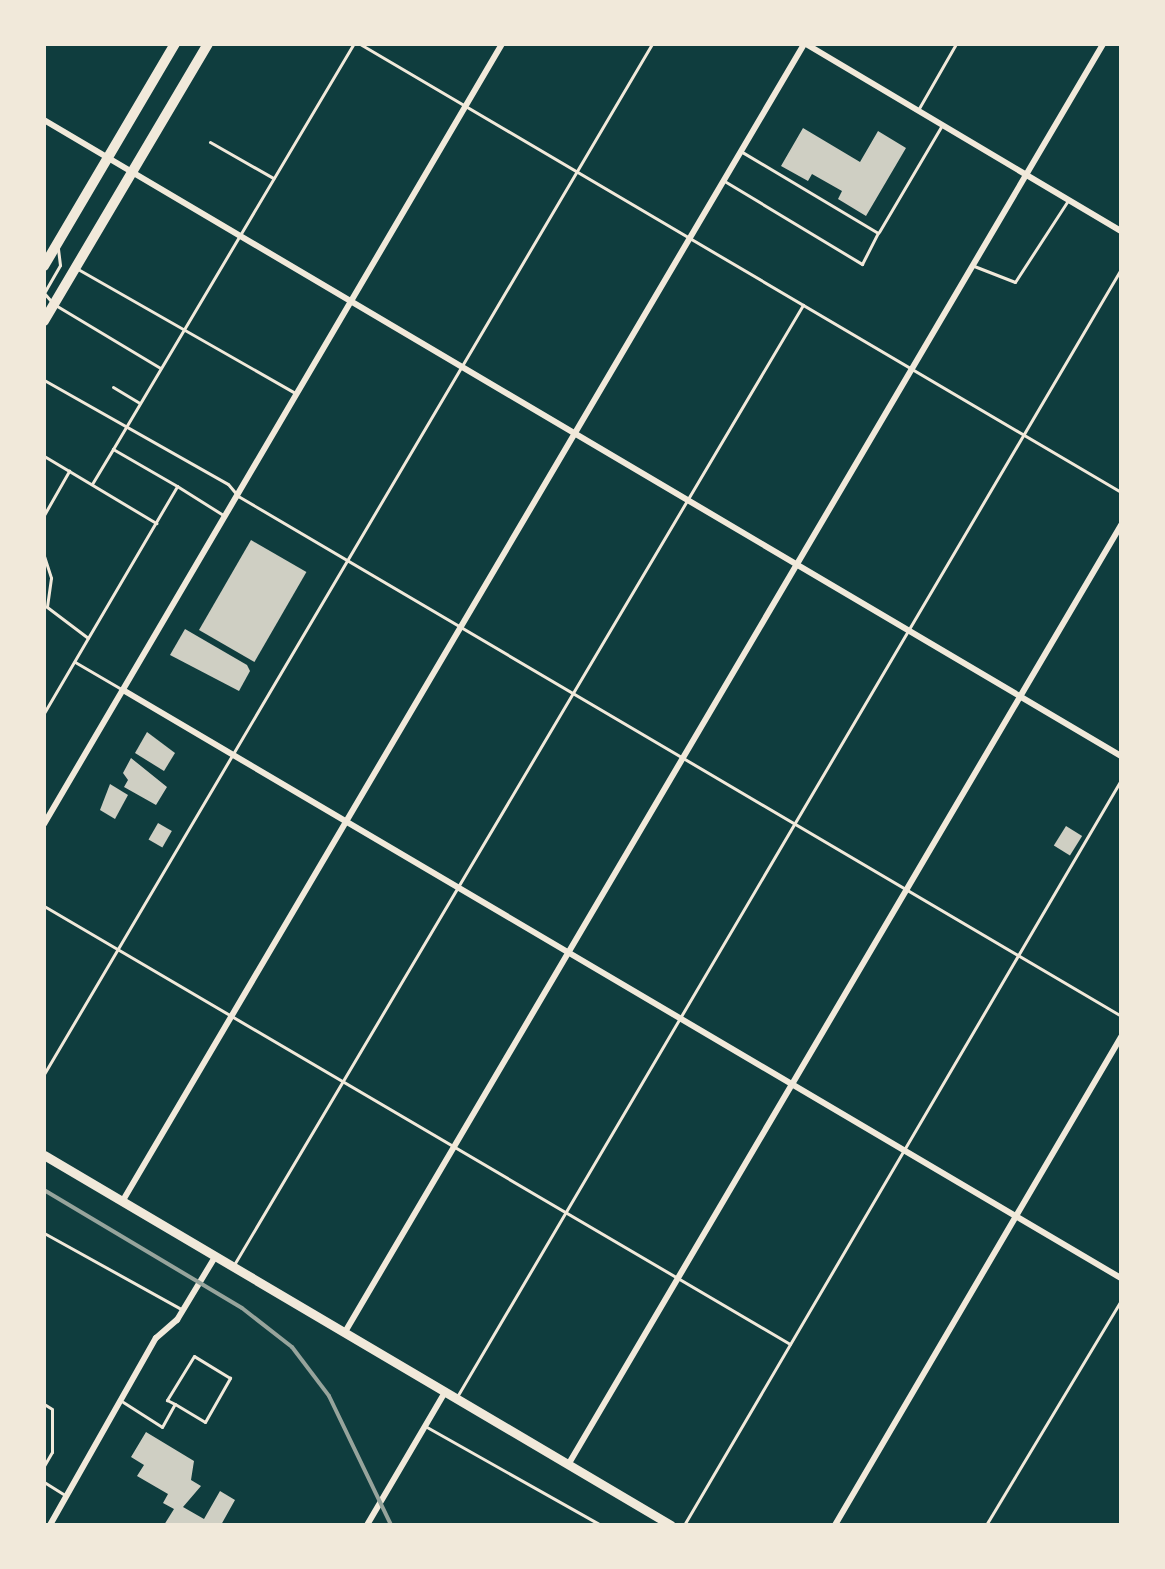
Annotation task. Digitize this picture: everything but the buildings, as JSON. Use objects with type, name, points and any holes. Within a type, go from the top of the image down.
[{"type":"main road","points":[[44,266],[175,44]]},
{"type":"main road","points":[[44,321],[208,44]]},
{"type":"main road","points":[[44,1155],[671,1525]]},
{"type":"street","points":[[44,824],[502,44]]},
{"type":"street","points":[[122,1202],[805,44],[1121,231]]},
{"type":"street","points":[[345,1332],[1103,44]]},
{"type":"street","points":[[44,120],[1121,756]]},
{"type":"street","points":[[568,1465],[1121,525]]},
{"type":"street","points":[[123,690],[1121,1278]]},
{"type":"street","points":[[835,1525],[1121,1037]]},
{"type":"street","points":[[50,1525],[123,1402],[156,1338],[183,1310],[215,1257]]},
{"type":"street","points":[[367,1525],[445,1392]]},
{"type":"lane","points":[[92,485],[353,44]]},
{"type":"lane","points":[[360,44],[1121,492]]},
{"type":"lane","points":[[44,1074],[652,44]]},
{"type":"lane","points":[[917,111],[956,44]]},
{"type":"lane","points":[[725,181],[862,264],[942,125]]},
{"type":"lane","points":[[210,142],[273,178]]},
{"type":"lane","points":[[742,152],[878,233]]},
{"type":"lane","points":[[973,265],[1015,282],[1069,199]]},
{"type":"lane","points":[[58,244],[60,265],[44,293],[54,304],[161,368]]},
{"type":"lane","points":[[76,268],[295,393]]},
{"type":"lane","points":[[456,1399],[1121,269]]},
{"type":"lane","points":[[233,1267],[455,887],[574,695],[803,305]]},
{"type":"lane","points":[[44,380],[228,484],[238,496],[348,562],[1121,1016]]},
{"type":"lane","points":[[113,387],[140,403]]},
{"type":"lane","points":[[113,449],[226,517]]},
{"type":"lane","points":[[44,456],[156,523]]},
{"type":"lane","points":[[44,515],[69,471]]},
{"type":"lane","points":[[44,713],[177,486]]},
{"type":"lane","points":[[44,556],[51,578],[47,607],[88,638]]},
{"type":"lane","points":[[74,661],[123,690]]},
{"type":"lane","points":[[684,1525],[1121,780]]},
{"type":"lane","points":[[44,906],[790,1344]]},
{"type":"lane","points":[[44,1233],[183,1310]]},
{"type":"lane","points":[[986,1525],[1121,1300]]},
{"type":"lane","points":[[194,1356],[230,1378],[205,1422],[175,1404],[167,1400],[194,1356]]},
{"type":"lane","points":[[123,1402],[162,1427],[175,1404]]},
{"type":"lane","points":[[44,1404],[52,1409],[52,1452],[44,1466]]},
{"type":"lane","points":[[425,1426],[601,1525]]},
{"type":"lane","points":[[44,1482],[67,1496]]},
{"type":"railway","points":[[44,1190],[242,1308],[292,1347],[329,1396],[391,1525]]}]
